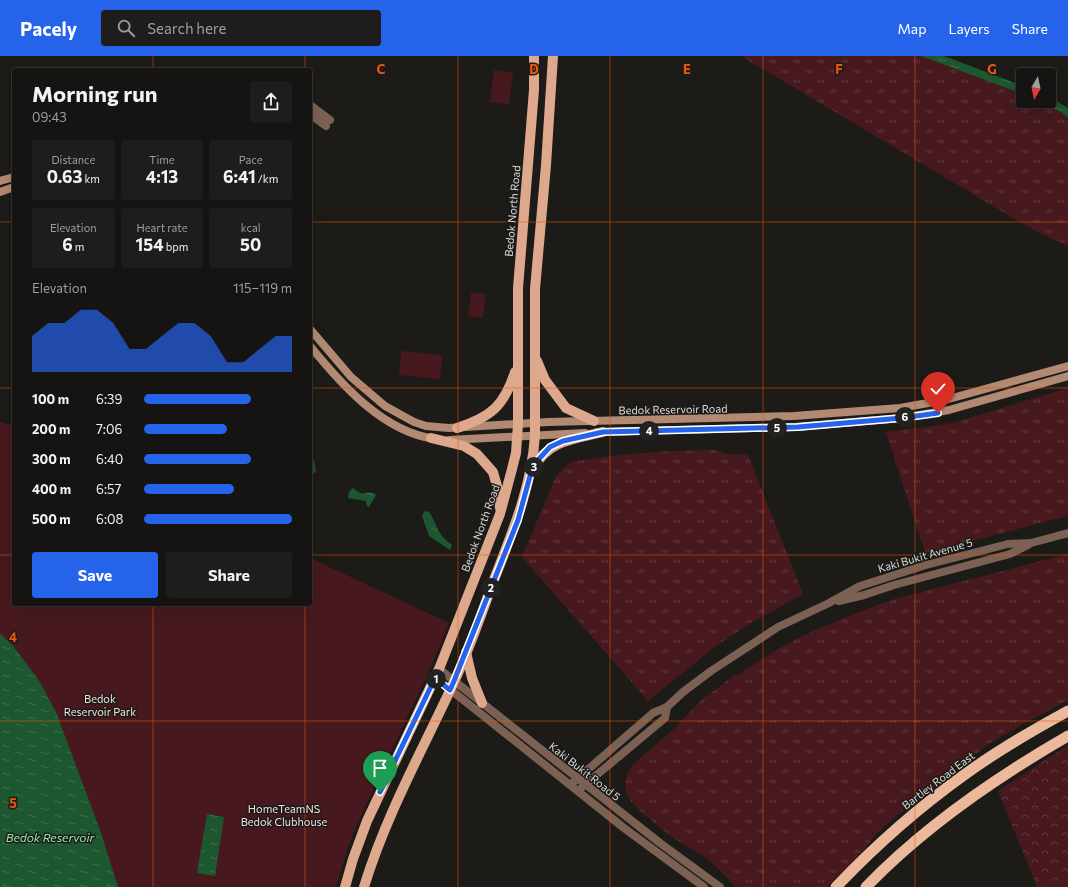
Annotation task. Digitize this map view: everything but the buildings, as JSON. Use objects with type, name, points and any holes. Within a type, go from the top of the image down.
[{"type":"highway","name":"Bartley Road East","points":[[836,887],[882,841],[921,807],[965,774],[1016,740],[1068,711]]},
{"type":"highway","points":[[866,887],[885,868],[918,840],[978,792],[1026,760],[1068,736]]},
{"type":"main road","name":"Bedok North Road","points":[[345,887],[353,859],[367,822],[437,674],[500,514],[512,469],[518,436],[518,288],[533,98],[534,56]]},
{"type":"main road","points":[[364,887],[385,828],[452,686],[466,652],[518,520],[530,476],[535,434],[535,289],[546,165],[553,56]]},
{"type":"main road","points":[[0,181],[12,178]]},
{"type":"main road","points":[[0,192],[12,188]]},
{"type":"main road","name":"Bedok Reservoir Road","points":[[312,331],[351,377],[385,406],[420,424],[439,428],[594,421],[697,420],[794,416],[900,408],[945,400],[1068,366]]},
{"type":"main road","name":"Bedok Reservoir Road","points":[[312,348],[350,390],[369,407],[402,429],[414,434],[431,438],[456,440],[535,434],[798,427],[908,417],[949,410],[1068,376]]},
{"type":"main road","points":[[535,358],[545,380],[566,408],[594,421]]},
{"type":"main road","points":[[457,428],[488,415],[497,407],[510,389],[518,365]]},
{"type":"main road","points":[[530,476],[538,460],[550,447],[563,441],[603,432]]},
{"type":"main road","points":[[431,438],[464,446],[477,454],[493,472],[497,486],[500,514]]},
{"type":"main road","points":[[466,652],[473,683],[482,703]]},
{"type":"street","points":[[312,110],[328,123]]},
{"type":"street","name":"Kaki Bukit Avenue 5","points":[[570,785],[653,713],[667,707],[700,680],[740,651],[778,628],[829,603],[864,595],[922,577],[1010,554],[1031,543],[1068,533]]},
{"type":"street","name":"Kaki Bukit Road 5","points":[[437,674],[577,791],[704,887]]},
{"type":"street","name":"Kaki Bukit Road 5","points":[[452,686],[482,703],[577,779],[720,887]]},
{"type":"street","name":"Kaki Bukit Avenue 5","points":[[577,791],[664,718],[667,707]]},
{"type":"green space","points":[[741,56],[921,56],[1016,91],[1016,108],[1052,108],[1061,112],[1068,118],[1068,246],[1034,230]]},
{"type":"green space","points":[[494,70],[513,73],[509,104],[490,102]]},
{"type":"green space","points":[[471,293],[486,294],[483,318],[468,316]]},
{"type":"green space","points":[[401,351],[442,355],[440,379],[399,375]]},
{"type":"green space","points":[[1068,388],[1068,516],[925,553],[886,432],[956,422]]},
{"type":"green space","name":"Bedok Reservoir Park","points":[[0,422],[12,425],[12,606],[312,606],[312,559],[449,623],[430,669],[359,820],[348,847],[336,887],[0,887]]},
{"type":"green space","points":[[715,450],[728,454],[748,455],[803,594],[751,623],[716,646],[648,701],[522,557],[556,476],[570,462],[618,455],[670,451]]},
{"type":"green space","points":[[1068,554],[1068,700],[986,746],[915,803],[897,815],[876,834],[864,850],[827,887],[735,887],[707,858],[667,834],[638,809],[628,796],[626,782],[628,773],[633,764],[674,729],[701,700],[735,675],[736,676],[778,649],[827,625],[898,598]]},
{"type":"green space","points":[[1068,745],[1068,887],[1037,887],[998,791]]},
{"type":"water","points":[[921,56],[944,56],[1016,83],[1016,91]]},
{"type":"water","points":[[1056,101],[1068,108],[1068,118],[1061,112],[1052,108],[1056,108]]},
{"type":"water","points":[[312,457],[314,461],[316,472],[312,474]]},
{"type":"water","points":[[353,488],[360,493],[371,492],[376,495],[369,507],[367,506],[366,501],[348,498],[349,492]]},
{"type":"water","points":[[427,511],[430,513],[443,537],[452,545],[450,550],[429,536],[422,516],[424,512]]},
{"type":"water","name":"Bedok Reservoir","points":[[0,633],[13,646],[38,679],[56,712],[100,830],[118,887],[0,887]]},
{"type":"water","points":[[207,814],[224,817],[215,876],[197,873]]},
{"type":"route","points":[[380,792],[435,678],[450,690],[518,520],[530,476],[542,454],[550,447],[563,441],[603,432],[798,427],[902,418],[938,413]]},
{"type":"park label","name":"HomeTeamNS Bedok Clubhouse","points":[[284,814]]}]
